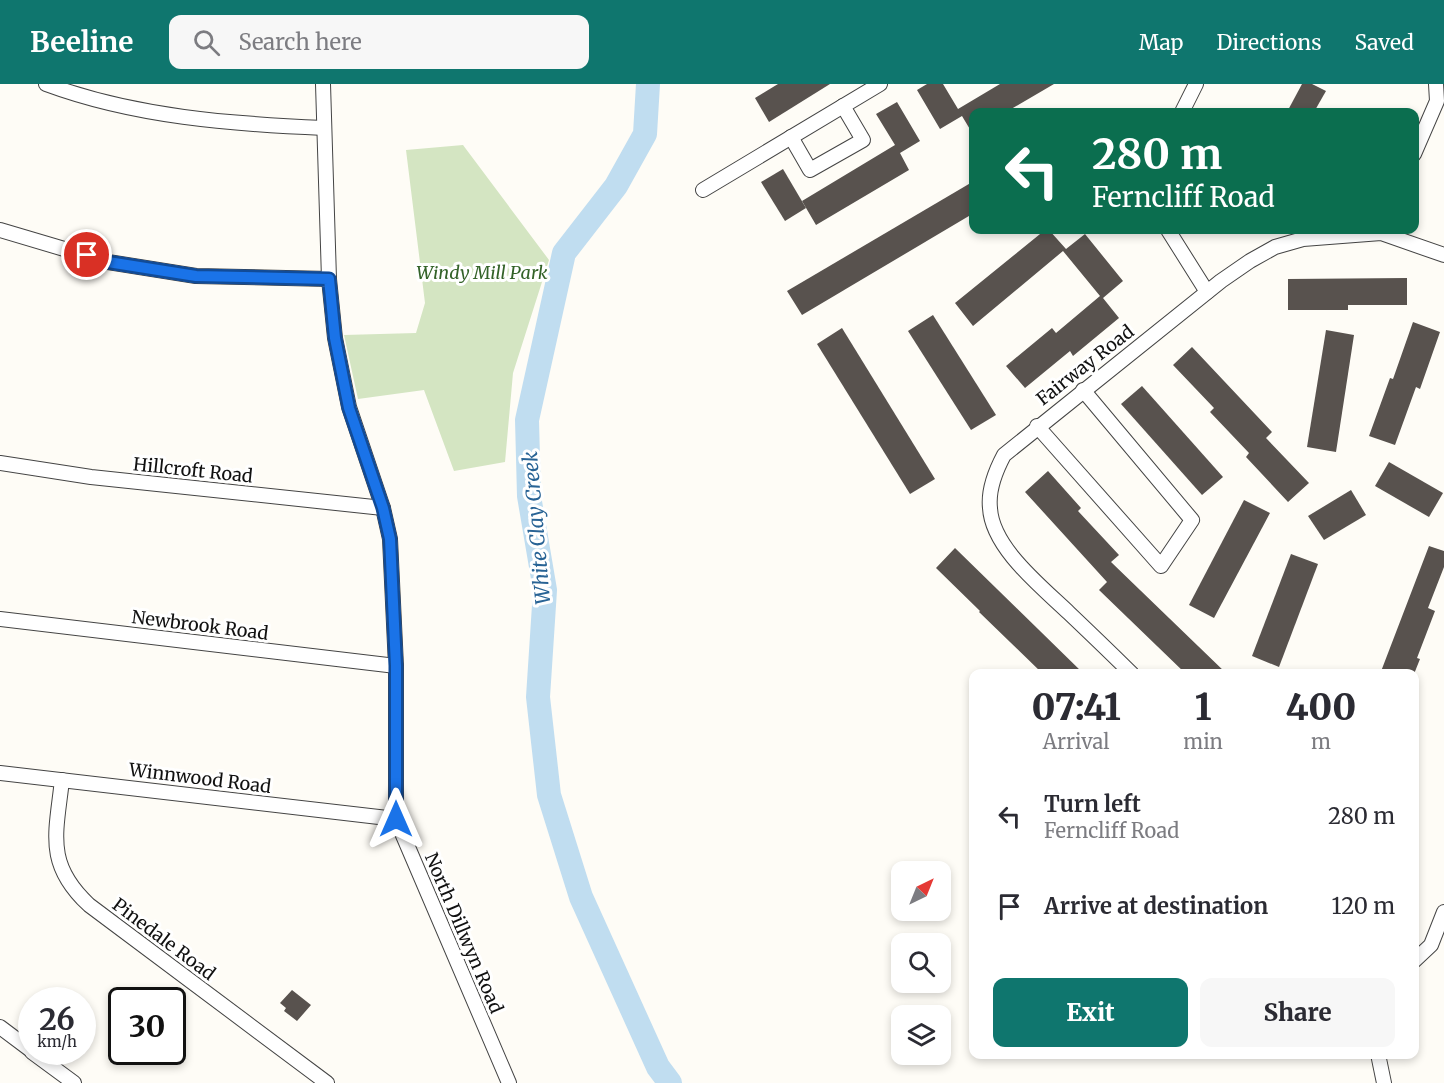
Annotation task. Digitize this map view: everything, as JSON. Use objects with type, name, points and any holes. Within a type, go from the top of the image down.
[{"type":"street","points":[[46,84],[79,96],[163,114],[246,125],[324,128]]},
{"type":"street","name":"North Dillwyn Road","points":[[323,84],[329,279],[335,338],[349,408],[383,508],[390,539],[396,666],[396,819],[509,1083]]},
{"type":"street","points":[[703,190],[880,84]]},
{"type":"street","points":[[1179,84],[1194,88],[1184,108]]},
{"type":"street","points":[[1419,143],[1437,101],[1436,84]]},
{"type":"street","points":[[791,137],[810,170],[863,140],[843,106]]},
{"type":"street","points":[[0,230],[108,262],[196,276],[329,279]]},
{"type":"street","points":[[1171,234],[1207,292]]},
{"type":"street","name":"Fairway Road","points":[[1127,669],[1024,569],[1006,546],[994,526],[989,507],[996,470],[1004,455],[1037,426],[1207,292],[1250,261],[1275,247],[1303,239],[1352,234]]},
{"type":"street","name":"Fairway Road","points":[[1390,234],[1444,255]]},
{"type":"street","points":[[1037,426],[1161,566],[1192,520],[1083,390]]},
{"type":"street","name":"Hillcroft Road","points":[[0,463],[92,477],[383,508]]},
{"type":"street","name":"Newbrook Road","points":[[0,619],[396,666]]},
{"type":"street","name":"Winnwood Road","points":[[0,773],[396,819]]},
{"type":"street","name":"Pinedale Road","points":[[62,780],[56,834],[57,853],[60,868],[76,893],[327,1083]]},
{"type":"street","points":[[1419,956],[1431,945],[1444,912]]},
{"type":"street","points":[[0,1028],[18,1041]]},
{"type":"street","points":[[1379,1059],[1384,1083]]},
{"type":"street","points":[[50,1065],[74,1083]]},
{"type":"green space","name":"Windy Mill Park","points":[[463,145],[549,260],[513,373],[505,462],[454,471],[424,390],[358,399],[344,335],[416,333],[425,303],[406,150]]},
{"type":"building","points":[[778,84],[830,84],[769,122],[755,98]]},
{"type":"building","points":[[927,84],[943,84],[958,109],[1000,84],[1054,84],[1013,108],[969,108],[969,128],[962,116],[940,129],[917,90]]},
{"type":"building","points":[[1302,84],[1312,84],[1326,91],[1316,108],[1289,108]]},
{"type":"building","points":[[897,102],[920,141],[900,153],[909,170],[816,225],[802,201],[895,145],[876,114]]},
{"type":"building","points":[[783,169],[806,208],[785,221],[761,182]]},
{"type":"building","points":[[969,184],[969,216],[802,315],[787,291]]},
{"type":"building","points":[[1040,234],[1053,234],[1066,249],[1085,234],[1123,281],[1103,298],[1119,318],[1073,356],[1070,351],[1025,388],[1006,366],[1052,328],[1056,333],[1100,296],[1063,251],[973,326],[955,303]]},
{"type":"building","points":[[1407,278],[1407,305],[1348,305],[1348,310],[1288,310],[1288,279]]},
{"type":"building","points":[[933,315],[996,415],[971,430],[908,331]]},
{"type":"building","points":[[1413,322],[1440,332],[1420,389],[1416,387],[1395,445],[1369,436],[1390,378],[1393,379]]},
{"type":"building","points":[[842,328],[935,479],[910,494],[817,344]]},
{"type":"building","points":[[1326,330],[1354,335],[1336,452],[1307,447]]},
{"type":"building","points":[[1192,347],[1272,432],[1266,438],[1309,483],[1288,502],[1246,457],[1249,453],[1210,412],[1214,408],[1173,365]]},
{"type":"building","points":[[1142,386],[1223,477],[1202,495],[1121,404]]},
{"type":"building","points":[[1389,462],[1443,493],[1429,517],[1375,486]]},
{"type":"building","points":[[1048,471],[1081,508],[1078,511],[1119,555],[1111,562],[1222,669],[1181,669],[1099,590],[1107,582],[1025,492]]},
{"type":"building","points":[[1351,490],[1366,515],[1324,540],[1308,516]]},
{"type":"building","points":[[1244,500],[1270,513],[1214,618],[1189,605]]},
{"type":"building","points":[[1429,546],[1444,551],[1444,567],[1428,608],[1435,611],[1417,658],[1420,659],[1416,669],[1382,669]]},
{"type":"building","points":[[955,548],[1079,669],[1038,669],[936,568]]},
{"type":"building","points":[[1291,554],[1318,564],[1279,667],[1252,656]]},
{"type":"building","points":[[292,990],[311,1005],[297,1021],[284,1011],[286,1008],[280,1003]]},
{"type":"waterway","name":"White Clay Creek","points":[[648,84],[645,134],[616,186],[564,253],[527,420],[529,496],[545,590],[538,697],[549,795],[581,897],[658,1067],[670,1083]]},
{"type":"route","points":[[87,255],[108,262],[196,276],[329,279],[335,338],[349,408],[383,508],[390,539],[396,666],[396,819]]}]
